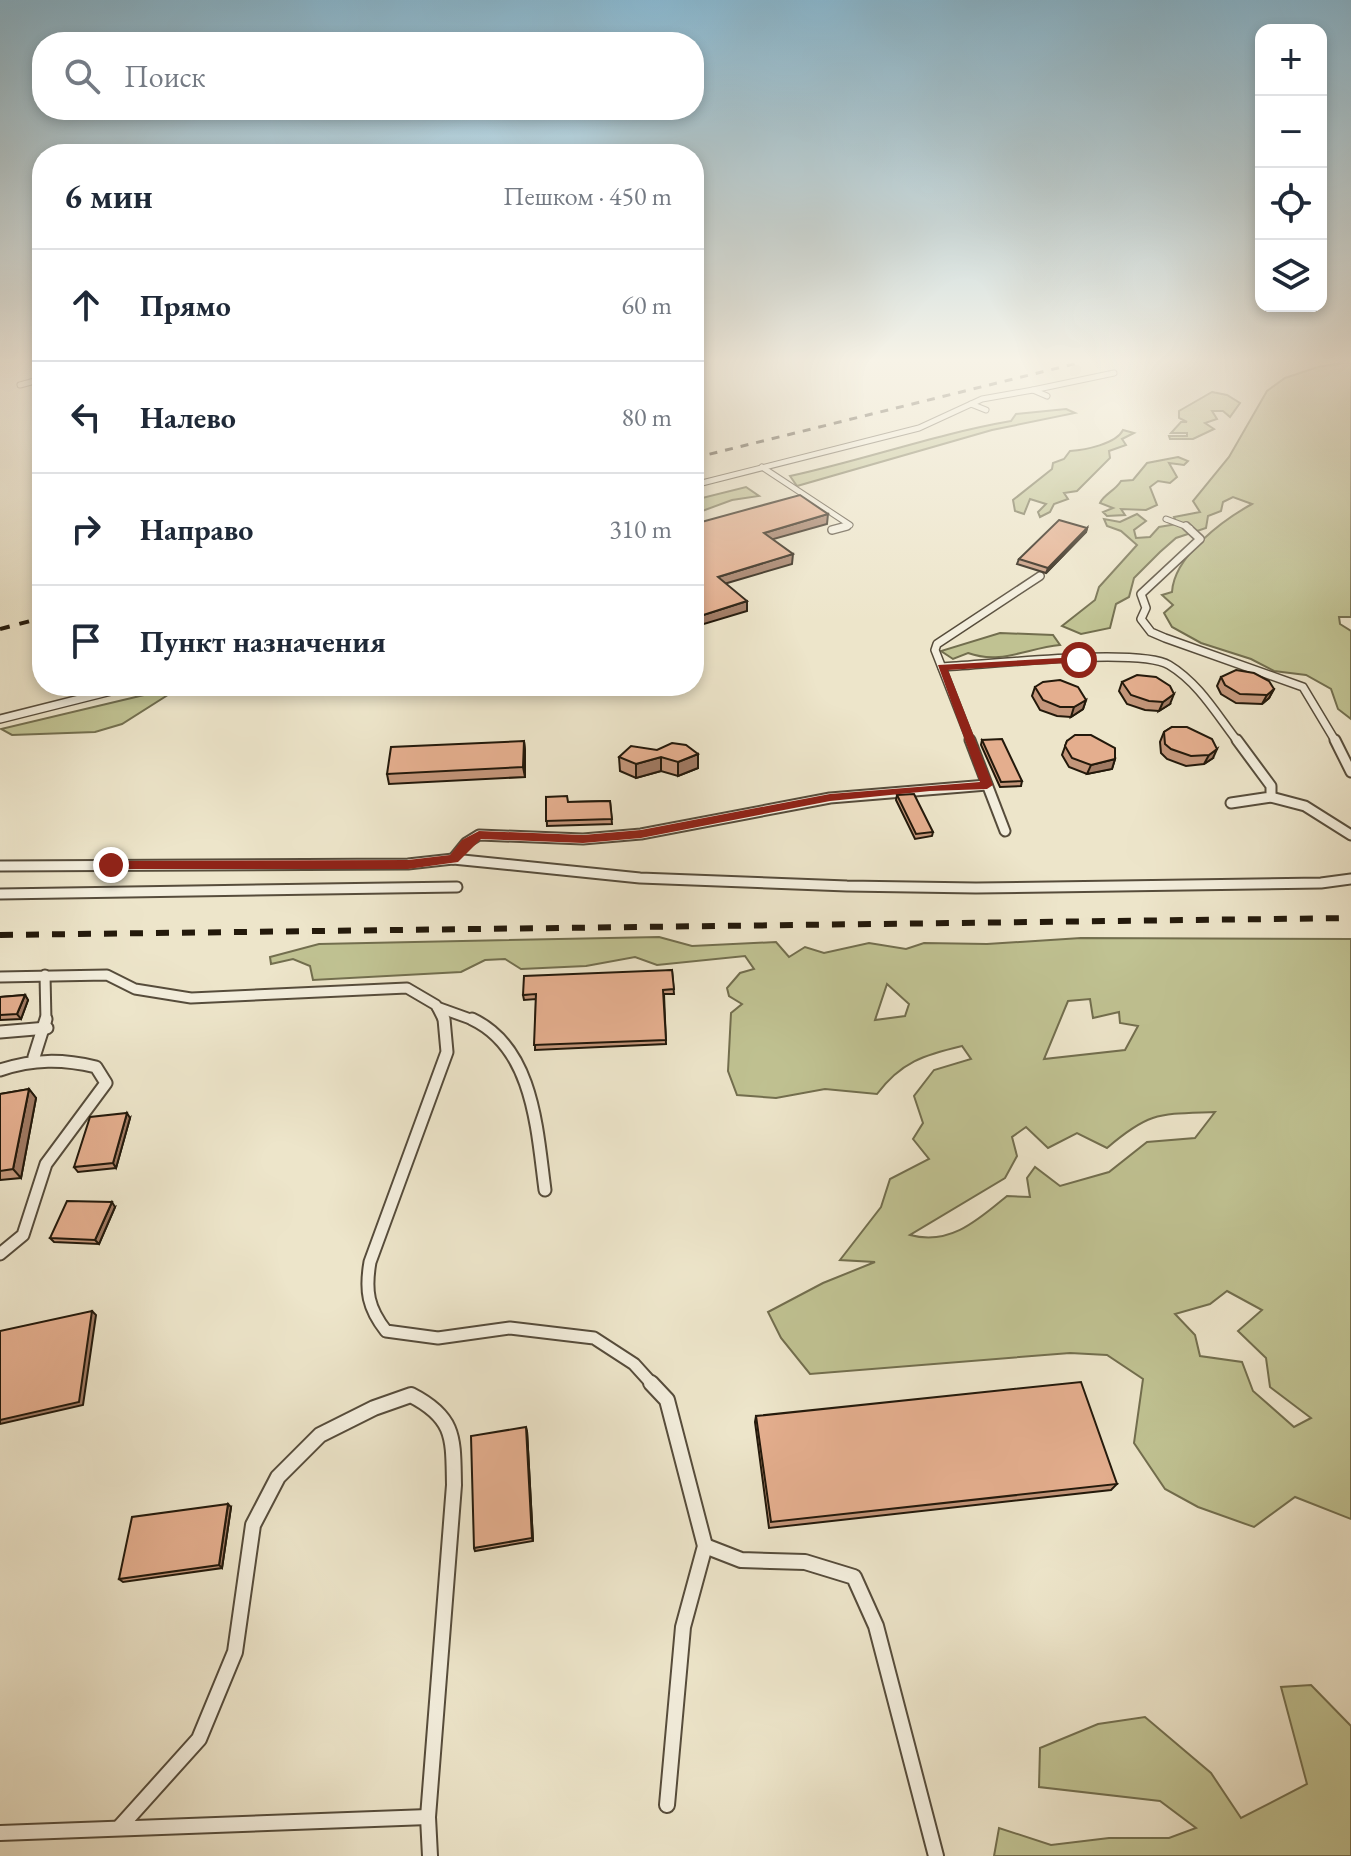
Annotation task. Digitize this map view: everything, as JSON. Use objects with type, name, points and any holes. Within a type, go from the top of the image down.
[{"type":"lane","points":[[704,482],[836,449]]},
{"type":"lane","points":[[762,467],[850,525],[832,530]]},
{"type":"lane","points":[[1166,519],[1189,527],[1200,539],[1141,594],[1146,608],[1141,619],[1144,626],[1165,638],[1303,687],[1316,700],[1333,743],[1351,772]]},
{"type":"lane","points":[[1005,831],[935,650],[937,644],[1040,576]]},
{"type":"lane","points":[[942,667],[1134,657],[1166,663],[1195,685],[1271,786],[1271,797]]},
{"type":"lane","points":[[0,719],[91,696]]},
{"type":"lane","points":[[453,859],[466,843],[479,835],[583,839],[641,834],[830,798],[930,787],[987,785]]},
{"type":"lane","points":[[1231,803],[1271,797],[1305,806],[1351,835]]},
{"type":"lane","points":[[0,866],[408,864],[453,859],[640,878],[976,888],[1321,883],[1351,879]]},
{"type":"lane","points":[[0,894],[457,887]]},
{"type":"lane","points":[[34,1057],[47,1028],[51,1004],[45,975]]},
{"type":"lane","points":[[0,977],[107,975],[135,989],[191,998],[407,988],[432,999],[446,1020],[447,1052],[370,1262],[366,1289],[368,1309],[386,1331],[438,1338],[510,1328],[550,1330],[594,1338],[634,1364],[667,1400],[705,1546],[683,1627],[667,1805]]},
{"type":"lane","points":[[437,1007],[491,1030],[515,1063],[532,1096],[545,1190]]},
{"type":"lane","points":[[0,1032],[47,1028]]},
{"type":"lane","points":[[0,1070],[34,1057],[96,1067],[106,1083],[46,1164],[23,1235],[0,1254]]},
{"type":"lane","points":[[119,1828],[199,1739],[235,1652],[253,1525],[278,1477],[320,1435],[374,1408],[411,1395],[437,1406],[452,1432],[453,1446],[454,1485],[428,1817],[430,1856]]},
{"type":"lane","points":[[705,1546],[741,1560],[805,1562],[854,1577],[876,1626],[936,1856]]},
{"type":"lane","points":[[0,1833],[428,1817]]},
{"type":"green space","points":[[896,449],[927,449],[797,486],[790,476]]},
{"type":"green space","points":[[1116,449],[1109,451],[1110,458],[1077,491],[1064,493],[1068,499],[1054,504],[1050,512],[1040,517],[1038,512],[1046,504],[1030,499],[1024,514],[1015,511],[1013,500],[1070,451]]},
{"type":"green space","points":[[1234,449],[1351,449],[1351,617],[1339,617],[1340,624],[1351,631],[1351,719],[1338,709],[1331,689],[1306,675],[1274,671],[1251,659],[1201,643],[1172,627],[1164,613],[1173,605],[1162,595],[1172,592],[1181,565],[1214,529],[1252,504],[1233,497],[1223,502],[1221,511],[1208,516],[1206,528],[1176,538],[1134,578],[1129,597],[1116,604],[1110,628],[1081,634],[1062,626],[1095,600],[1099,587],[1137,545],[1121,531],[1107,526],[1104,519],[1120,522],[1137,514],[1146,521],[1134,530],[1136,538],[1150,537],[1159,527],[1177,524],[1174,517],[1200,512],[1193,501]]},
{"type":"green space","points":[[1178,457],[1188,461],[1184,465],[1169,463],[1177,477],[1170,483],[1158,481],[1150,487],[1157,505],[1146,510],[1121,509],[1125,515],[1107,516],[1103,512],[1113,508],[1100,503],[1121,481],[1133,480],[1147,463]]},
{"type":"green space","points":[[746,487],[759,496],[732,500],[704,510],[704,498]]},
{"type":"green space","points":[[1000,633],[1053,635],[1060,645],[1003,657],[968,653],[953,659],[941,651]]},
{"type":"green space","points":[[140,696],[166,696],[122,724],[95,732],[12,735],[1,729]]},
{"type":"green space","points":[[659,937],[692,946],[776,942],[789,957],[805,947],[824,953],[869,943],[906,949],[924,943],[987,944],[1081,938],[1351,939],[1351,1519],[1295,1497],[1254,1527],[1198,1507],[1165,1489],[1134,1443],[1143,1379],[1107,1355],[1070,1353],[810,1374],[781,1338],[768,1312],[823,1283],[875,1262],[840,1260],[881,1207],[890,1179],[929,1159],[913,1139],[923,1123],[914,1096],[934,1070],[971,1059],[962,1046],[914,1061],[895,1074],[877,1094],[825,1089],[776,1098],[737,1095],[728,1071],[731,1013],[742,1004],[729,996],[727,988],[740,973],[754,969],[745,956],[657,965],[635,957],[586,966],[521,969],[505,959],[485,960],[461,972],[313,980],[310,966],[293,959],[271,964],[270,957],[319,944]],"holes":[[[887,984],[909,1004],[905,1016],[875,1020]],[[1090,999],[1093,1018],[1119,1012],[1120,1023],[1138,1026],[1125,1050],[1044,1059],[1068,1001]],[[1215,1112],[1195,1138],[1147,1142],[1109,1172],[1060,1186],[1035,1167],[1027,1178],[1030,1197],[1007,1196],[974,1222],[951,1234],[938,1237],[910,1235],[1005,1178],[1017,1156],[1012,1137],[1026,1127],[1048,1148],[1077,1133],[1107,1148],[1134,1127],[1168,1115]],[[1227,1291],[1262,1310],[1238,1331],[1266,1358],[1270,1387],[1311,1418],[1294,1427],[1253,1391],[1242,1362],[1200,1356],[1195,1335],[1175,1314],[1210,1304]]]},
{"type":"green space","points":[[1311,1685],[1351,1726],[1351,1856],[994,1856],[999,1828],[1051,1845],[1109,1838],[1169,1838],[1196,1828],[1160,1801],[1039,1787],[1040,1748],[1098,1724],[1145,1717],[1211,1773],[1241,1818],[1307,1784],[1281,1687]]},
{"type":"building","points":[[800,495],[828,514],[764,533],[793,554],[718,577],[747,601],[704,615],[704,521]]},
{"type":"building","points":[[1059,520],[1087,528],[1048,568],[1019,559]]},
{"type":"building","points":[[1236,670],[1254,673],[1269,681],[1274,689],[1267,695],[1240,694],[1225,685],[1221,677]]},
{"type":"building","points":[[1137,675],[1156,677],[1170,686],[1174,694],[1163,702],[1131,695],[1122,682]]},
{"type":"building","points":[[1060,680],[1078,687],[1086,700],[1074,707],[1060,707],[1043,700],[1035,687],[1043,682]]},
{"type":"building","points":[[1172,727],[1187,727],[1212,739],[1217,749],[1209,755],[1191,756],[1171,749],[1165,744],[1164,732]]},
{"type":"building","points":[[1075,735],[1091,735],[1115,748],[1115,759],[1091,765],[1072,758],[1065,746]]},
{"type":"building","points":[[1002,739],[1022,781],[1001,782],[982,740]]},
{"type":"building","points":[[524,741],[523,767],[387,774],[391,747]]},
{"type":"building","points":[[672,743],[686,745],[698,754],[678,762],[661,757],[636,764],[619,757],[631,746],[657,750]]},
{"type":"building","points":[[914,794],[933,832],[916,834],[897,795]]},
{"type":"building","points":[[567,796],[568,802],[610,801],[612,819],[546,821],[546,797]]},
{"type":"building","points":[[672,970],[674,989],[663,990],[666,1040],[534,1045],[536,994],[523,995],[524,976]]},
{"type":"building","points":[[25,995],[17,1014],[0,1015],[0,997]]},
{"type":"building","points":[[29,1089],[13,1169],[0,1171],[0,1094]]},
{"type":"building","points":[[127,1113],[113,1163],[74,1167],[90,1117]]},
{"type":"building","points":[[67,1201],[112,1202],[95,1240],[50,1238]]},
{"type":"building","points":[[92,1311],[79,1402],[0,1420],[0,1331]]},
{"type":"building","points":[[1081,1382],[1117,1484],[771,1522],[756,1416]]},
{"type":"building","points":[[526,1427],[532,1538],[474,1548],[471,1436]]},
{"type":"building","points":[[228,1504],[219,1565],[119,1579],[132,1517]]},
{"type":"railway","points":[[704,456],[732,449]]},
{"type":"railway","points":[[0,629],[32,621]]},
{"type":"railway","points":[[0,935],[1351,918]]},
{"type":"route","points":[[111,865],[408,864],[453,859],[466,843],[479,835],[583,839],[641,834],[830,798],[930,787],[987,785],[942,667],[1079,660]]}]
